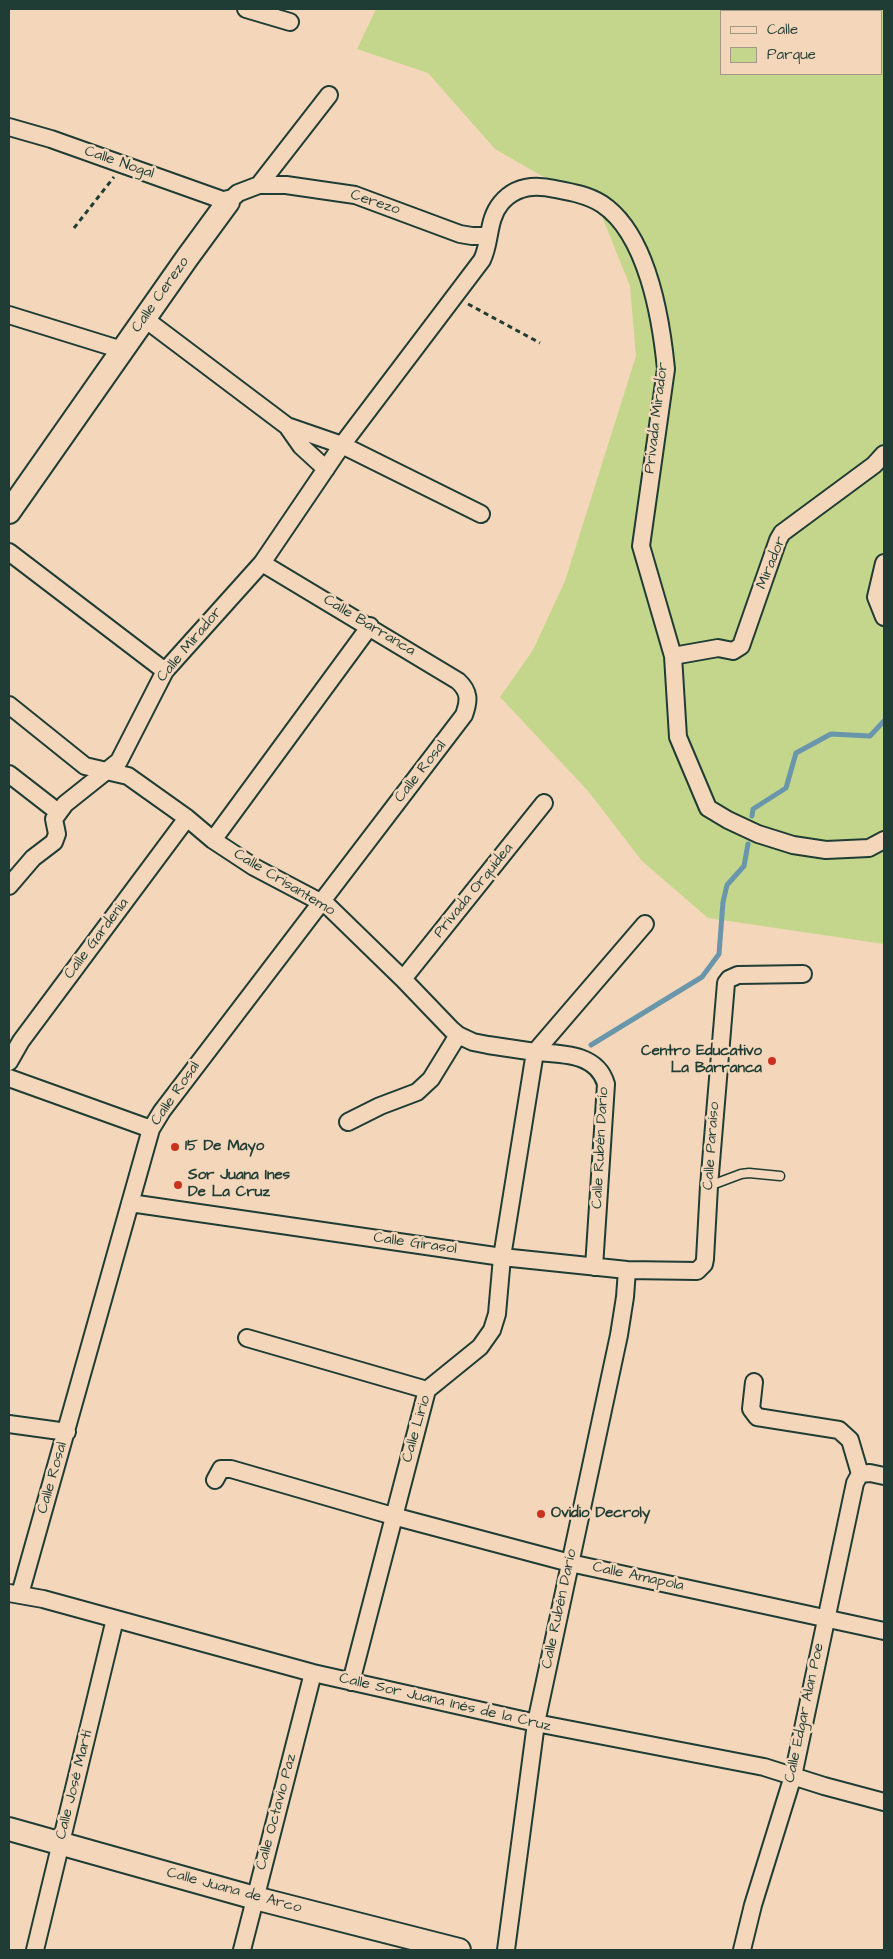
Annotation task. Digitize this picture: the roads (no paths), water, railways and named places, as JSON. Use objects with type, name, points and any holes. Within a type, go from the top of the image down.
[{"type":"street","points":[[246,9],[290,22]]},
{"type":"street","name":"Calle Cerezo","points":[[12,503],[228,202],[238,193],[258,185],[329,95]]},
{"type":"street","name":"Calle Nogal","points":[[9,127],[51,139],[228,202]]},
{"type":"street","name":"Cerezo","points":[[258,185],[286,185],[355,195],[460,234],[488,236]]},
{"type":"street","name":"Privada Mirador","points":[[326,469],[342,445],[482,260],[495,213],[506,198],[516,190],[526,186],[538,186],[587,197],[600,202],[615,215],[629,234],[641,257],[663,340],[666,369],[641,546],[673,656],[678,737],[708,808],[758,834],[792,845],[826,850],[869,848],[884,840]]},
{"type":"street","points":[[9,315],[122,350]]},
{"type":"street","points":[[145,319],[287,426],[342,445],[481,514]]},
{"type":"street","points":[[287,426],[301,446],[326,469]]},
{"type":"street","name":"Mirador","points":[[673,656],[718,648],[733,651],[741,646],[782,533],[874,465],[884,454]]},
{"type":"street","name":"Calle Mirador","points":[[58,812],[72,798],[109,771],[121,758],[165,671],[262,563],[326,469]]},
{"type":"street","points":[[9,552],[165,671]]},
{"type":"street","name":"Calle Barranca","points":[[262,563],[370,626],[458,681],[464,686],[469,696]]},
{"type":"street","points":[[884,563],[876,597],[884,617]]},
{"type":"street","points":[[213,840],[370,626]]},
{"type":"street","name":"Calle Rosal","points":[[14,1593],[67,1432],[151,1129],[162,1111],[320,902],[464,715],[469,696]]},
{"type":"street","name":"Calle Crisantemo","points":[[9,705],[85,766],[128,776],[187,818],[213,840],[254,868],[336,912],[404,978],[458,1035],[488,1046],[530,1051]]},
{"type":"street","points":[[9,774],[58,812],[54,819],[57,834],[54,842],[16,866],[9,886]]},
{"type":"street","name":"Privada Orquídea","points":[[404,978],[544,803]]},
{"type":"street","name":"Calle Gardenia","points":[[9,1062],[21,1041],[187,818]]},
{"type":"street","points":[[530,1051],[645,924]]},
{"type":"street","name":"Calle Paraíso","points":[[701,1268],[706,1259],[709,1186],[726,983],[729,979],[738,975],[803,974]]},
{"type":"street","points":[[348,1122],[380,1106],[417,1092],[431,1078],[458,1035]]},
{"type":"street","name":"Calle Lirio","points":[[351,1682],[427,1390],[480,1347],[492,1330],[497,1314],[502,1257],[530,1051]]},
{"type":"street","name":"Calle Rubén Darío","points":[[530,1051],[566,1054],[581,1058],[595,1065],[603,1074],[606,1084],[594,1267]]},
{"type":"street","points":[[9,1078],[151,1129]]},
{"type":"street","name":"Calle Girasol","points":[[130,1203],[502,1257],[627,1270],[692,1271],[701,1268]]},
{"type":"street","name":"Calle Rubén Darío","points":[[506,1950],[536,1724],[623,1314],[627,1270]]},
{"type":"street","points":[[247,1338],[427,1390]]},
{"type":"street","points":[[754,1382],[751,1409],[757,1417],[839,1430],[850,1440],[860,1474],[870,1473],[884,1476]]},
{"type":"street","points":[[9,1424],[67,1432]]},
{"type":"street","name":"Calle Amapola","points":[[215,1480],[221,1469],[231,1469],[393,1516],[570,1563],[884,1631]]},
{"type":"street","name":"Calle Edgar Alan Poe","points":[[742,1950],[753,1905],[793,1776],[855,1483],[860,1474]]},
{"type":"street","name":"Calle Sor Juana Inés de la Cruz","points":[[14,1593],[313,1673],[536,1724],[764,1767],[884,1802]]},
{"type":"street","name":"Calle José Martí","points":[[35,1950],[115,1619]]},
{"type":"street","name":"Calle Octavio Paz","points":[[242,1950],[313,1673]]},
{"type":"street","name":"Calle Juana de Arco","points":[[9,1829],[61,1842],[254,1898],[460,1950]]},
{"type":"lane","points":[[709,1186],[741,1174],[780,1176]]},
{"type":"waterway","points":[[752,816],[753,809],[786,788],[796,753],[831,734],[870,736],[884,721]]},
{"type":"waterway","points":[[591,1045],[702,977],[719,954],[723,902],[727,885],[744,866],[748,844]]},
{"type":"place","name":"Centro Educativo La Barranca","points":[[772,1061]]},
{"type":"place","name":"15 De Mayo","points":[[175,1147]]},
{"type":"place","name":"Sor Juana Ines De La Cruz","points":[[178,1185]]},
{"type":"place","name":"Ovidio Decroly","points":[[541,1514]]}]
